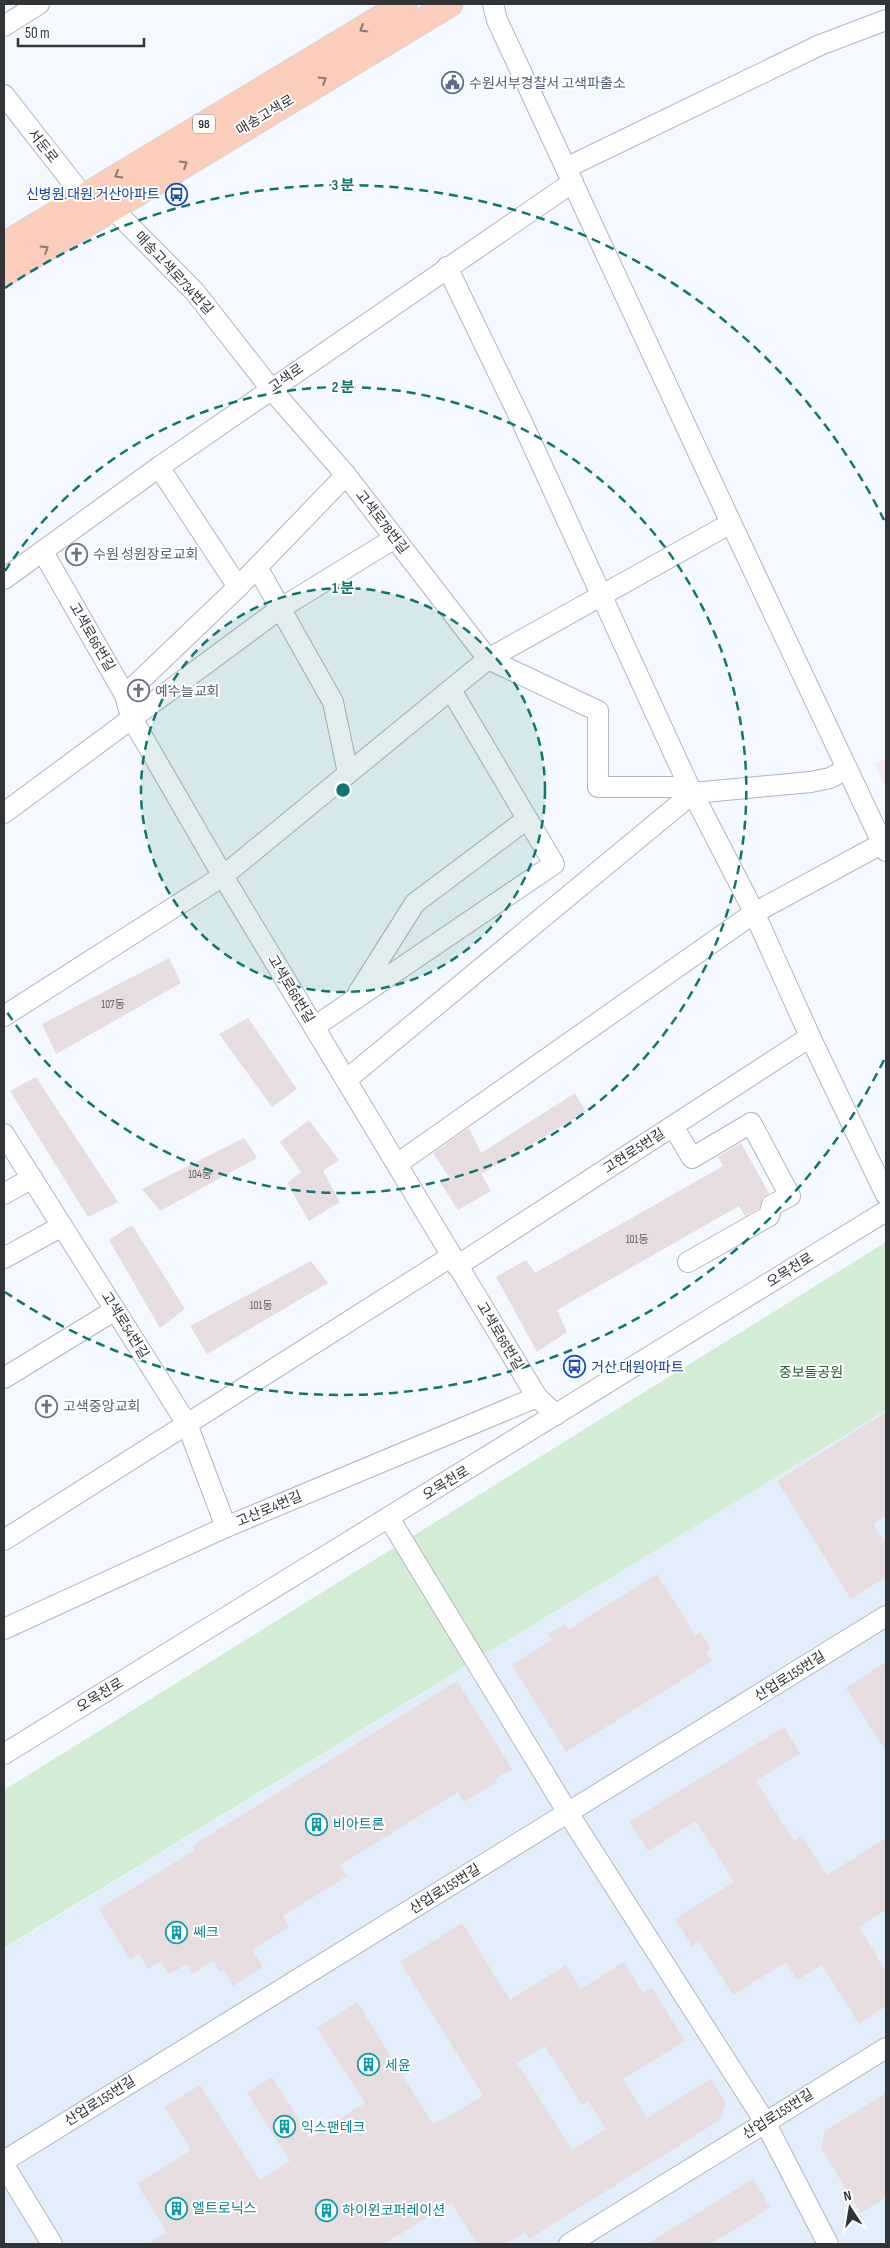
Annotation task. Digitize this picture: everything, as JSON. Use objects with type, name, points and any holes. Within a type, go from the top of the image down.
[{"type":"main road","name":"매송고색로","points":[[4,245],[404,4]]},
{"type":"main road","name":"매송고색로","points":[[4,274],[450,4]]},
{"type":"street","points":[[4,26],[39,4]]},
{"type":"street","points":[[397,1164],[754,913],[885,847],[730,524],[497,20],[493,4]]},
{"type":"street","name":"고색로","points":[[4,579],[159,467],[447,266],[569,175],[820,45],[886,20]]},
{"type":"street","name":"서둔로","points":[[4,95],[83,196]]},
{"type":"street","name":"매송고색로734번길","points":[[83,196],[112,208],[195,292],[271,389]]},
{"type":"street","points":[[447,266],[602,595],[691,790],[754,913],[810,1037],[886,1195]]},
{"type":"street","name":"고색로78번길","points":[[271,389],[346,475],[488,659]]},
{"type":"street","points":[[159,467],[238,587]]},
{"type":"street","points":[[125,695],[238,587],[346,475]]},
{"type":"street","points":[[4,1016],[223,876],[488,659],[730,524]]},
{"type":"street","points":[[4,813],[130,717],[281,608],[395,538]]},
{"type":"street","name":"고색로66번길","points":[[43,552],[125,695],[130,717],[223,876],[537,1397],[556,1416]]},
{"type":"street","points":[[258,567],[333,702],[348,774]]},
{"type":"street","points":[[488,659],[598,711],[598,787],[691,790],[811,782],[830,778],[847,769]]},
{"type":"street","points":[[314,1027],[554,864],[451,690]]},
{"type":"street","points":[[346,1080],[691,790]]},
{"type":"street","points":[[352,1001],[415,902],[527,819]]},
{"type":"street","name":"고현로5번길","points":[[4,1540],[187,1424],[673,1126],[810,1037]]},
{"type":"street","points":[[673,1126],[692,1158],[751,1123],[794,1188],[790,1196],[772,1205],[769,1216],[688,1262]]},
{"type":"street","name":"고색로54번길","points":[[4,1134],[187,1424],[226,1527]]},
{"type":"street","points":[[4,1194],[32,1178]]},
{"type":"street","name":"오목천로","points":[[4,1754],[556,1416],[886,1211]]},
{"type":"street","points":[[4,1258],[62,1226]]},
{"type":"street","points":[[4,1378],[116,1310]]},
{"type":"street","name":"고산로4번길","points":[[4,1629],[226,1527],[537,1397]]},
{"type":"street","points":[[388,1518],[568,1813],[766,2122],[828,2244]]},
{"type":"street","name":"산업로155번길","points":[[4,2161],[886,1616]]},
{"type":"street","name":"산업로155번길","points":[[569,2244],[886,2048]]},
{"type":"street","points":[[4,2165],[52,2244]]},
{"type":"shaded area","points":[[886,758],[886,788],[875,764]]},
{"type":"shaded area","points":[[886,1410],[886,2244],[4,2244],[4,1949]]},
{"type":"green space","name":"중보들공원","points":[[886,1242],[886,1410],[4,1948],[4,1790]]},
{"type":"building","points":[[169,958],[181,983],[56,1054],[42,1024]]},
{"type":"building","points":[[248,1018],[297,1089],[272,1107],[219,1034]]},
{"type":"building","points":[[36,1077],[118,1202],[88,1217],[10,1091]]},
{"type":"building","points":[[575,1093],[586,1112],[481,1174],[491,1191],[458,1210],[440,1182],[449,1177],[433,1153],[469,1128],[481,1153]]},
{"type":"building","points":[[309,1120],[339,1160],[323,1171],[340,1202],[309,1221],[287,1183],[301,1172],[280,1142]]},
{"type":"building","points":[[244,1138],[257,1158],[160,1211],[142,1189]]},
{"type":"building","points":[[741,1143],[769,1193],[763,1198],[759,1208],[745,1216],[739,1206],[557,1310],[567,1332],[537,1352],[496,1277],[526,1260],[535,1273],[723,1166],[718,1157]]},
{"type":"building","points":[[132,1225],[185,1309],[160,1328],[109,1240]]},
{"type":"building","points":[[311,1261],[328,1283],[207,1354],[190,1326]]},
{"type":"building","points":[[886,1412],[886,1516],[873,1524],[886,1544],[886,1577],[851,1599],[777,1481]]},
{"type":"building","points":[[657,1574],[695,1635],[700,1632],[711,1649],[706,1653],[712,1661],[566,1752],[512,1665],[552,1640],[548,1634],[565,1624],[568,1630]]},
{"type":"building","points":[[886,1662],[886,1752],[846,1688]]},
{"type":"building","name":"비아트론","points":[[457,1681],[512,1769],[495,1779],[497,1782],[464,1802],[458,1792],[340,1865],[347,1876],[283,1916],[289,1927],[252,1950],[263,1967],[233,1986],[224,1970],[220,1972],[213,1961],[193,1973],[187,1964],[169,1974],[161,1961],[148,1969],[139,1954],[130,1959],[99,1909],[195,1850],[192,1846]]},
{"type":"building","points":[[784,1727],[800,1753],[756,1781],[794,1841],[802,1836],[827,1875],[886,1838],[886,1910],[859,1927],[886,1971],[886,2006],[859,2024],[822,1965],[797,1980],[786,1962],[733,1995],[699,1942],[692,1946],[675,1919],[734,1882],[696,1821],[648,1851],[629,1822]]},
{"type":"building","points":[[462,1923],[510,2000],[566,1965],[581,1989],[624,1962],[643,1993],[652,1988],[685,2041],[623,2079],[647,2118],[711,2079],[726,2103],[720,2120],[529,2239],[525,2232],[505,2244],[477,2244],[451,2203],[384,2244],[147,2244],[167,2232],[137,2184],[191,2150],[165,2107],[200,2085],[260,2180],[290,2161],[247,2093],[272,2077],[310,2138],[365,2103],[317,2028],[357,2002],[433,2124],[440,2119],[442,2121],[483,2095],[400,1962]],"holes":[[[545,2046],[582,2105],[588,2101],[606,2129],[572,2150],[517,2063]]]},
{"type":"building","points":[[886,2093],[886,2197],[861,2213],[821,2148],[825,2131]]},
{"type":"building","points":[[753,2179],[770,2207],[736,2229],[709,2244],[647,2244]]},
{"type":"place","name":"수원서부경찰서 고색파출소","points":[[453,83]]},
{"type":"place","name":"신병원.대원.거산아파트","points":[[176,194]]},
{"type":"place","name":"수원 성원장로교회","points":[[77,554]]},
{"type":"place","name":"예수늘교회","points":[[139,691]]},
{"type":"place","name":"거산.대원아파트","points":[[575,1367]]},
{"type":"place","name":"고색중앙교회","points":[[47,1406]]},
{"type":"place","name":"비아트론","points":[[317,1824]]},
{"type":"place","name":"쎄크","points":[[177,1932]]},
{"type":"place","name":"세윤","points":[[369,2065]]},
{"type":"place","name":"익스팬테크","points":[[285,2127]]},
{"type":"place","name":"엘트로닉스","points":[[176,2208]]},
{"type":"place","name":"하이윈코퍼레이션","points":[[326,2210]]}]
